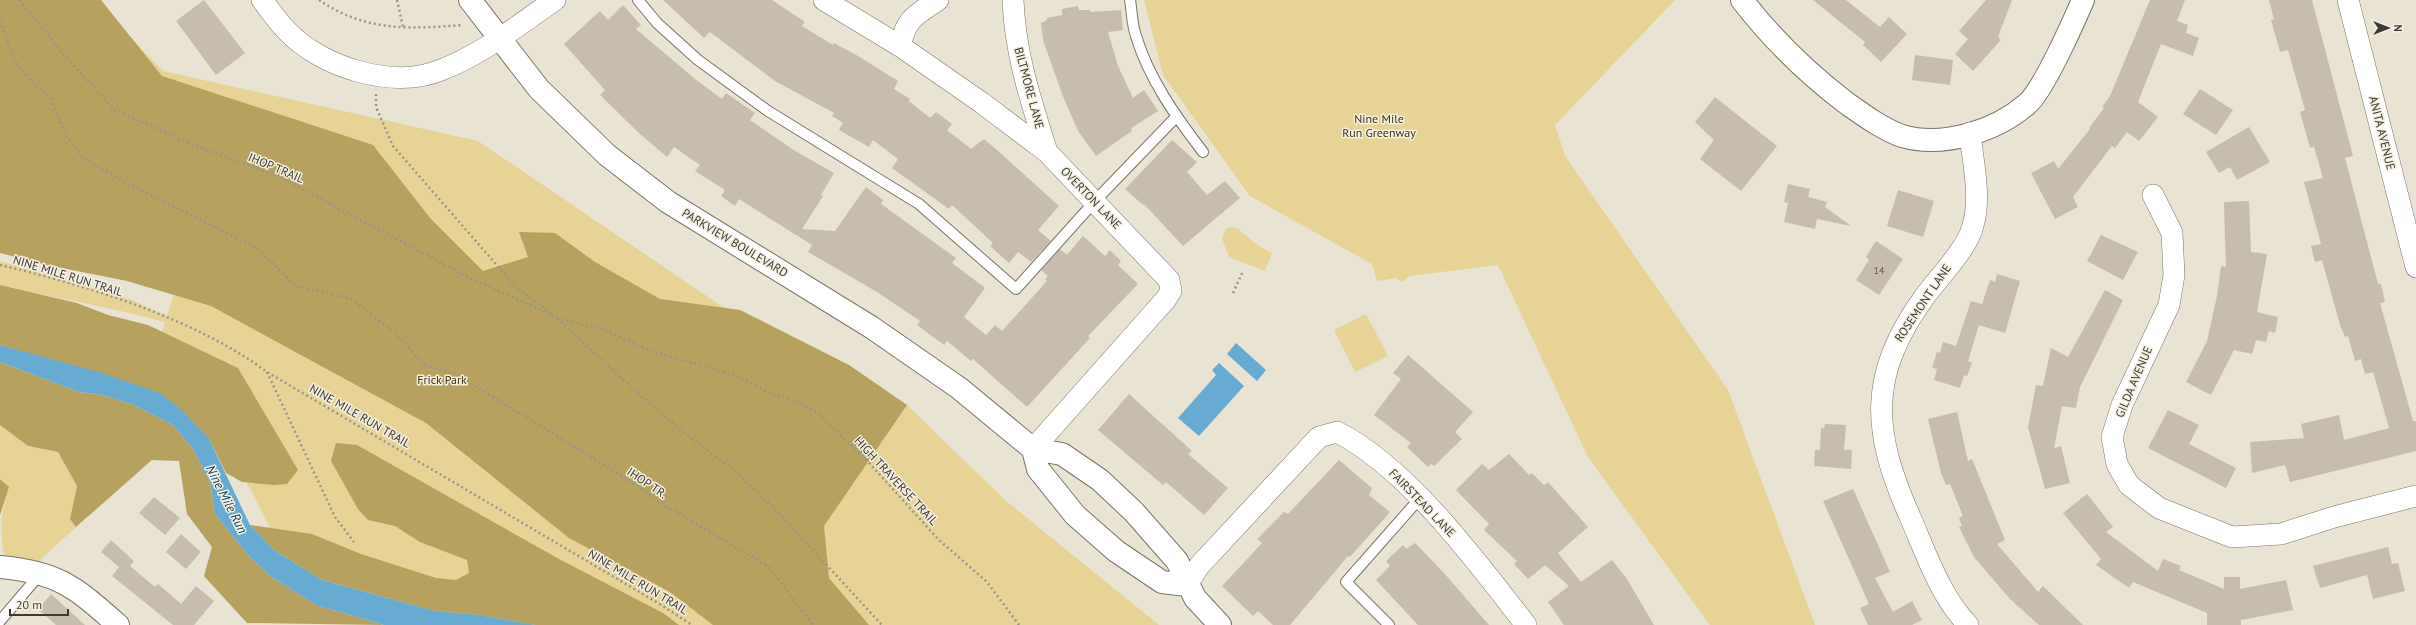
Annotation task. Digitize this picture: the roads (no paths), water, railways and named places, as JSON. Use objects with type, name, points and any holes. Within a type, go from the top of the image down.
[{"type":"street","points":[[262,0],[288,32],[322,58],[352,70],[378,76],[410,76],[440,71],[485,48],[494,30],[555,0]]},
{"type":"street","name":"PARKVIEW BOULEVARD","points":[[470,0],[539,89],[607,155],[668,202],[870,326],[959,388],[1033,449],[1062,454],[1100,480],[1134,512],[1177,561],[1187,585],[1195,598],[1220,625]]},
{"type":"street","name":"OVERTON LANE","points":[[824,0],[900,46],[982,103],[1047,152],[1169,280],[1171,291],[1166,299],[1033,449]]},
{"type":"street","points":[[900,46],[905,28],[912,17],[938,0]]},
{"type":"street","name":"BILTMORE LANE","points":[[1013,0],[1014,32],[1021,68],[1047,152]]},
{"type":"street","points":[[1742,0],[1764,29],[1803,68],[1866,118],[1902,136],[1931,140],[1970,133],[1990,127],[2029,104],[2046,76],[2082,0]]},
{"type":"street","name":"ANITA AVENUE","points":[[2348,0],[2416,267]]},
{"type":"street","name":"ROSEMONT LANE","points":[[1968,625],[1940,586],[1904,505],[1889,460],[1883,434],[1881,406],[1886,366],[1904,326],[1971,232],[1976,202],[1970,133]]},
{"type":"street","name":"GILDA AVENUE","points":[[2153,195],[2172,233],[2174,275],[2169,305],[2122,405],[2112,437],[2117,464],[2129,485],[2159,508],[2232,537],[2281,534],[2334,517],[2416,496]]},
{"type":"street","name":"FAIRSTEAD LANE","points":[[1187,585],[1199,566],[1318,437],[1337,432],[1349,438],[1393,471],[1420,498],[1486,573],[1526,625]]},
{"type":"street","points":[[1033,449],[1038,469],[1074,515],[1116,551],[1162,582],[1187,585]]},
{"type":"street","points":[[0,567],[41,573],[63,581],[87,598],[118,625]]},
{"type":"lane","points":[[638,0],[658,23],[698,60],[768,111],[919,204],[1016,289],[1094,201],[1176,117]]},
{"type":"lane","points":[[1130,0],[1136,36],[1149,70],[1176,117],[1204,152]]},
{"type":"lane","points":[[1389,625],[1346,582],[1420,498]]},
{"type":"lane","points":[[0,621],[41,573]]},
{"type":"water","points":[[1236,343],[1266,370],[1257,381],[1227,354]]},
{"type":"water","name":"Nine Mile Run","points":[[0,345],[102,373],[160,393],[182,410],[209,439],[250,525],[274,550],[322,580],[435,611],[479,615],[536,625],[384,625],[316,605],[270,576],[248,555],[215,514],[210,482],[193,449],[173,425],[134,405],[103,395],[79,392],[0,362]]},
{"type":"water","points":[[1219,363],[1244,386],[1199,436],[1178,418],[1216,375],[1212,370]]},
{"type":"park label","name":"Nine Mile Run Greenway","points":[[1379,126]]},
{"type":"park label","name":"Frick Park","points":[[442,380]]}]
